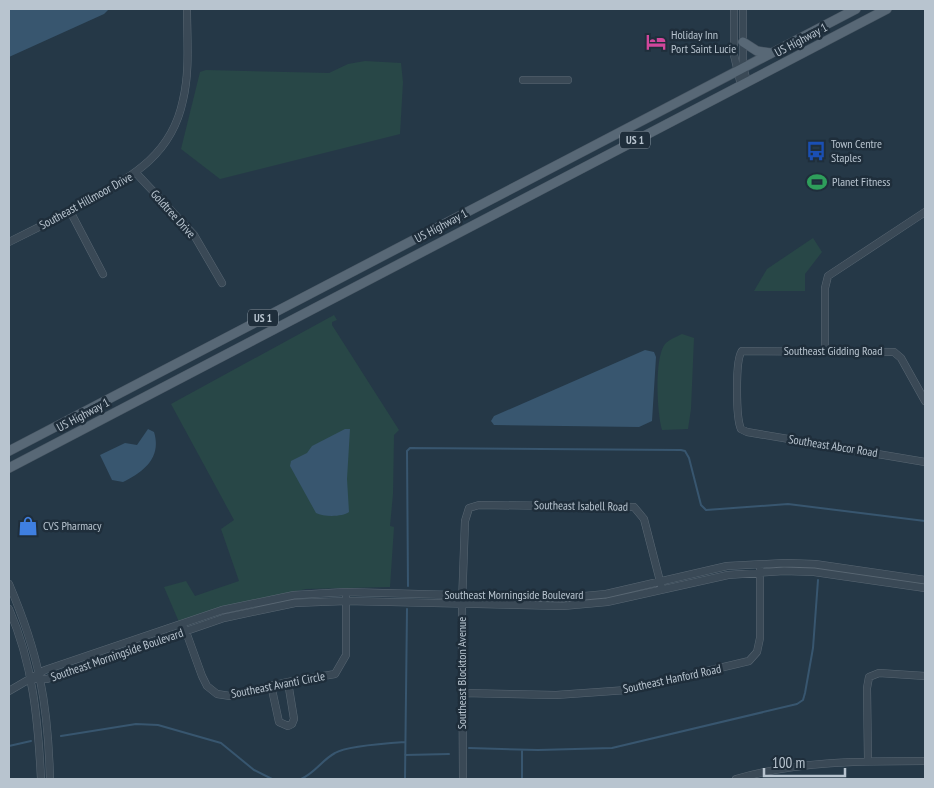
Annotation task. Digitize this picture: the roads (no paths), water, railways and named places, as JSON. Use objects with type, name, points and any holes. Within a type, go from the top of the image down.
[{"type":"main road","name":"US Highway 1","points":[[9,450],[856,9]]},
{"type":"main road","name":"US Highway 1","points":[[9,468],[506,206],[887,9]]},
{"type":"main road","points":[[743,42],[757,51],[771,53]]},
{"type":"main road","points":[[529,195],[531,186],[538,174]]},
{"type":"main road","points":[[506,206],[514,194],[516,186]]},
{"type":"main road","points":[[241,345],[240,338],[247,326]]},
{"type":"main road","points":[[221,356],[231,343],[232,334]]},
{"type":"street","name":"Southeast Hillmoor Drive","points":[[9,242],[70,211],[136,173],[164,145],[181,111],[186,81],[187,9]]},
{"type":"street","points":[[734,9],[734,55],[744,83]]},
{"type":"street","points":[[740,68],[743,42],[743,9]]},
{"type":"street","points":[[523,80],[568,80]]},
{"type":"street","name":"Goldtree Drive","points":[[136,173],[194,235],[222,284]]},
{"type":"street","points":[[70,211],[103,274]]},
{"type":"street","points":[[825,351],[825,288],[828,276],[925,213]]},
{"type":"street","name":"Southeast Gidding Road","points":[[741,429],[738,371],[739,354],[742,351],[894,352],[901,358],[925,402]]},
{"type":"street","name":"Southeast Abcor Road","points":[[741,429],[747,432],[925,462]]},
{"type":"street","name":"Southeast Isabell Road","points":[[469,508],[479,505],[634,508],[644,519],[662,590]]},
{"type":"street","name":"Southeast Blockton Avenue","points":[[463,779],[462,596],[465,521],[469,508]]},
{"type":"street","name":"Southeast Morningside Boulevard","points":[[32,679],[114,656],[224,618],[296,603],[346,601],[563,606],[607,602],[703,579],[760,568],[802,563],[923,580]]},
{"type":"street","name":"Southeast Morningside Boulevard","points":[[41,677],[46,670],[222,610],[294,595],[346,592],[563,598],[606,594],[727,566],[814,572],[921,588]]},
{"type":"street","name":"Southeast Hanford Road","points":[[462,693],[556,695],[626,690],[749,661],[757,652],[760,638],[760,568]]},
{"type":"street","points":[[839,576],[841,568]]},
{"type":"street","points":[[921,588],[923,580]]},
{"type":"street","points":[[9,584],[25,621],[41,677],[47,713],[50,779]]},
{"type":"street","name":"Southeast Avanti Circle","points":[[184,624],[207,686],[217,694],[230,696],[271,685],[335,674],[346,656],[346,592]]},
{"type":"street","points":[[265,600],[267,608]]},
{"type":"street","points":[[9,609],[32,679],[38,716],[41,779]]},
{"type":"street","points":[[111,648],[114,656]]},
{"type":"street","points":[[868,761],[867,688],[869,677],[879,673],[925,676]]},
{"type":"street","points":[[9,692],[32,679]]},
{"type":"street","points":[[271,685],[279,722],[288,726],[292,724],[294,719],[288,682]]},
{"type":"street","points":[[736,779],[799,766],[868,761],[925,761]]},
{"type":"water","points":[[9,9],[109,9],[104,14],[9,57]]},
{"type":"water","points":[[645,350],[654,352],[656,357],[652,421],[639,427],[494,425],[491,421],[494,416]]},
{"type":"water","points":[[148,429],[154,432],[156,441],[153,457],[149,463],[144,469],[123,482],[112,480],[100,455],[125,443],[137,445]]},
{"type":"water","points":[[345,429],[350,429],[347,479],[349,512],[338,516],[319,514],[316,513],[290,466],[291,461],[307,453],[312,446]]},
{"type":"waterway","points":[[408,586],[407,451],[410,448],[681,450],[685,451],[689,458],[701,505],[706,510],[788,504],[925,521]]},
{"type":"waterway","points":[[469,748],[538,750],[612,748],[797,704],[803,700],[813,648],[818,580]]},
{"type":"waterway","points":[[405,779],[407,609]]},
{"type":"waterway","points":[[61,736],[136,724],[158,725],[221,743],[254,770],[272,779]]},
{"type":"waterway","points":[[9,746],[31,741]]},
{"type":"waterway","points":[[301,779],[330,756],[348,748],[405,742]]},
{"type":"waterway","points":[[522,750],[522,779]]},
{"type":"waterway","points":[[405,755],[449,754]]},
{"type":"place","name":"Holiday Inn Port Saint Lucie","points":[[656,42]]},
{"type":"place","name":"Town Centre Staples","points":[[816,151]]},
{"type":"place","name":"Planet Fitness","points":[[817,182]]},
{"type":"place","name":"CVS Pharmacy","points":[[28,526]]}]
